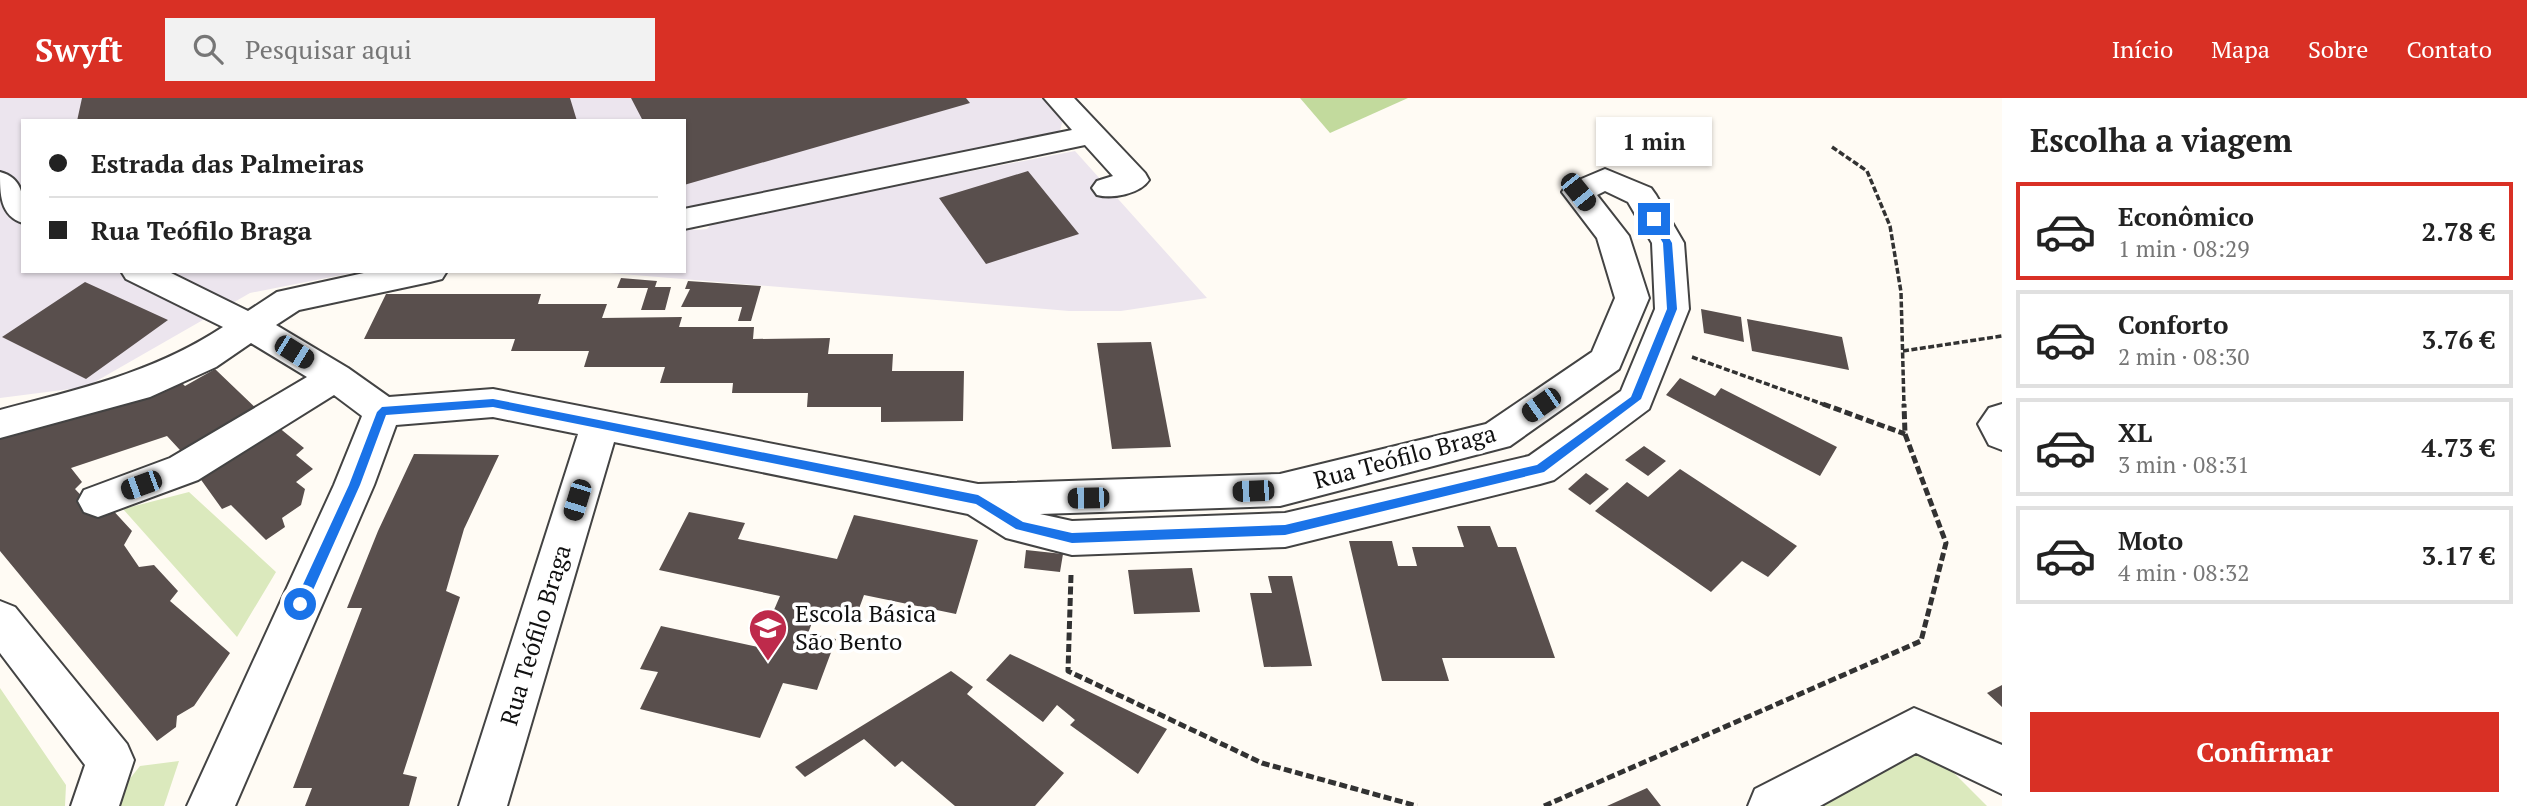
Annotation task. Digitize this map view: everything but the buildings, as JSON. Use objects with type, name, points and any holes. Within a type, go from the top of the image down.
[{"type":"street","points":[[1058,98],[1134,180],[1108,188]]},
{"type":"street","points":[[686,219],[1092,135]]},
{"type":"street","name":"Rua Teófilo Braga","points":[[382,412],[493,403],[978,500],[1280,490],[1497,436],[1605,360],[1632,298],[1613,236],[1578,192],[1605,179],[1640,195],[1668,243],[1672,309],[1636,399],[1540,469],[1285,530],[1072,538],[1020,526],[978,500]]},
{"type":"street","points":[[0,183],[21,211]]},
{"type":"street","points":[[0,204],[21,212]]},
{"type":"street","points":[[142,273],[252,327],[335,377],[382,412],[354,485],[211,806]]},
{"type":"street","points":[[0,424],[137,387],[203,358],[289,300],[420,273]]},
{"type":"street","points":[[98,501],[184,469],[335,377]]},
{"type":"street","points":[[2002,418],[1997,424],[2002,435]]},
{"type":"street","name":"Rua Teófilo Braga","points":[[483,806],[600,424]]},
{"type":"street","points":[[0,620],[110,760],[95,806]]},
{"type":"street","points":[[1772,806],[1914,730],[1997,766],[2002,771]]},
{"type":"path","points":[[1544,806],[1921,641],[1946,543],[1905,434],[1901,292],[1891,226],[1867,171],[1832,147]]},
{"type":"path","points":[[1903,351],[2002,336]]},
{"type":"path","points":[[1657,344],[1905,434]]},
{"type":"path","points":[[1072,538],[1068,671],[1262,763],[1417,806]]},
{"type":"shaded area","points":[[0,98],[1068,98],[1059,135],[686,208],[686,119],[21,119],[21,273],[352,273],[250,293],[86,387],[0,398]]},
{"type":"shaded area","points":[[1075,151],[1207,298],[1121,311],[1069,311],[610,273],[686,273],[686,228],[707,229],[714,221]]},
{"type":"green space","points":[[1300,98],[1408,98],[1330,133]]},
{"type":"green space","points":[[189,492],[276,572],[237,637],[123,509]]},
{"type":"green space","points":[[0,688],[66,785],[65,806],[0,806]]},
{"type":"green space","points":[[1910,752],[1948,767],[1987,806],[1814,806]]},
{"type":"green space","points":[[179,761],[164,806],[108,806],[140,766]]},
{"type":"place","name":"Escola Básica São Bento","points":[[768,662]]},
{"type":"route","points":[[300,604],[370,448],[382,412],[493,403],[978,500],[1020,526],[1072,538],[1285,530],[1540,469],[1636,399],[1672,309],[1668,243],[1654,219]]}]
